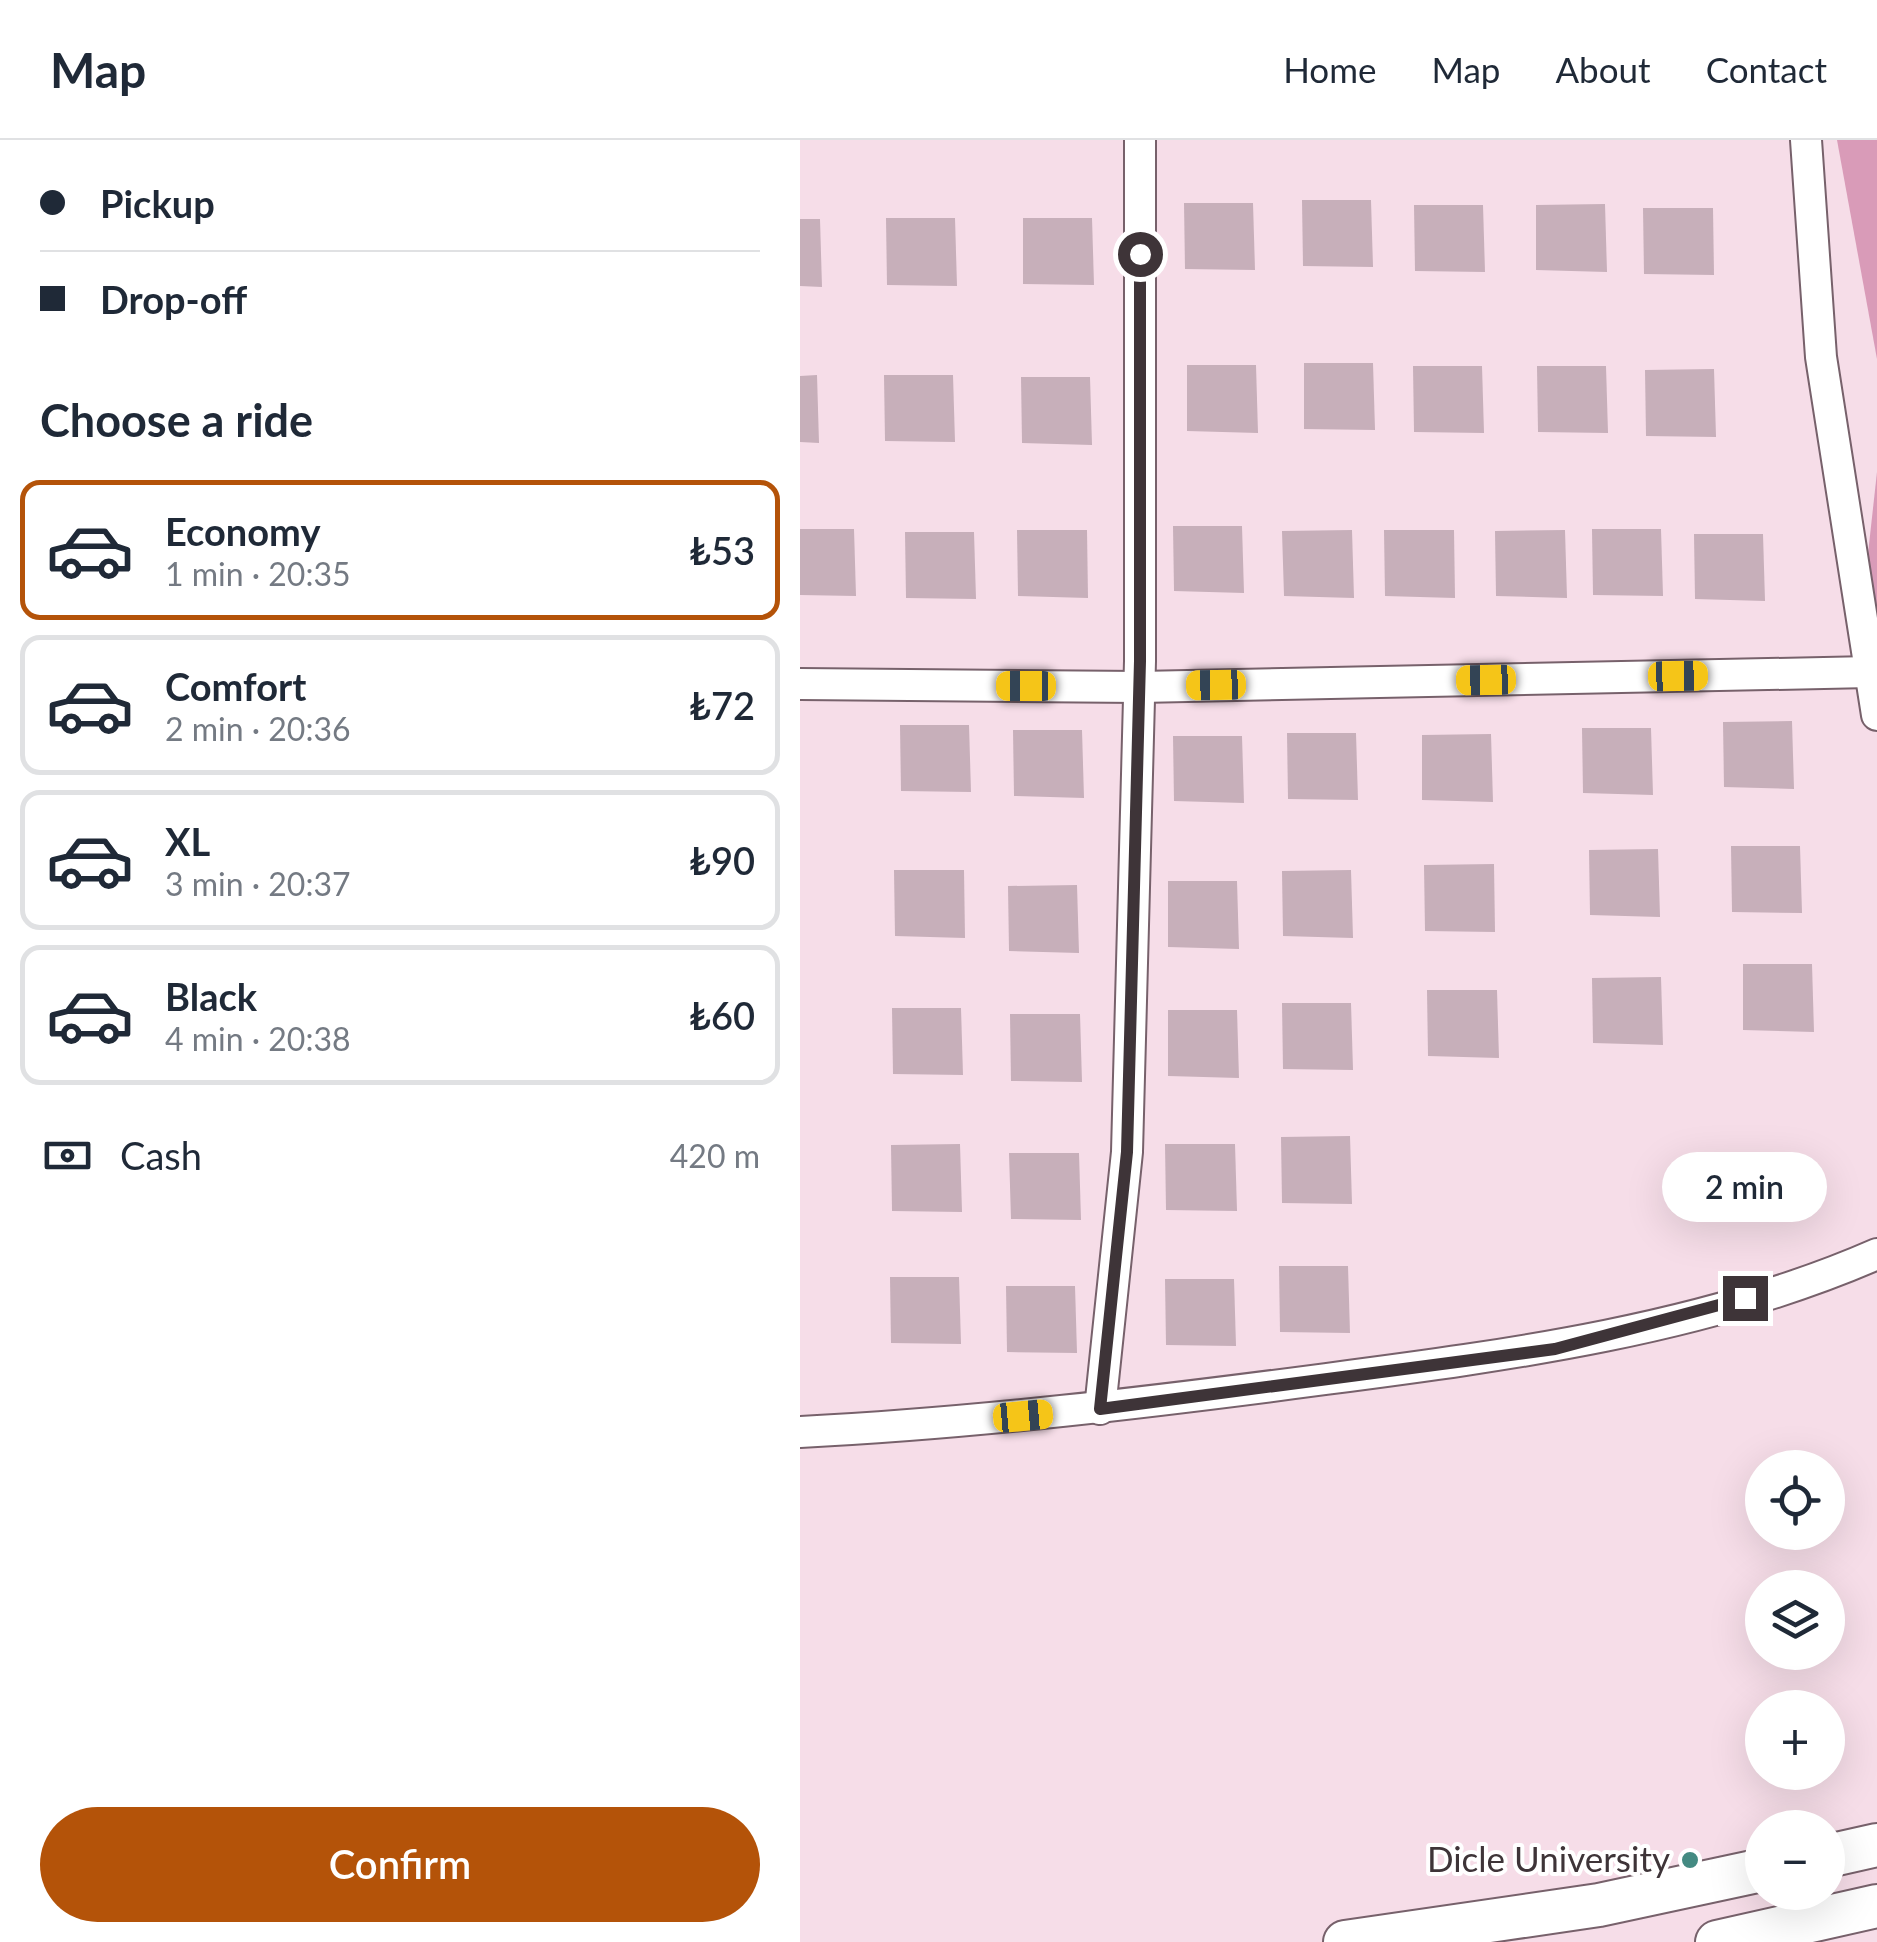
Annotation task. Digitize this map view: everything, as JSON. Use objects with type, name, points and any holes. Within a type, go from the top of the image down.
[{"type":"street","points":[[1100,1409],[1127,1152],[1140,686],[1140,140]]},
{"type":"street","points":[[1806,140],[1821,357],[1877,715]]},
{"type":"street","points":[[800,684],[1140,686],[1870,672]]},
{"type":"street","points":[[800,1432],[1100,1409],[1555,1349],[1822,1278],[1877,1254]]},
{"type":"street","points":[[1845,1852],[1877,1845]]},
{"type":"street","points":[[1345,1942],[1599,1905],[1745,1874]]},
{"type":"street","points":[[1717,1942],[1877,1906]]},
{"type":"shaded area","points":[[1837,140],[1877,140],[1877,359]]},
{"type":"shaded area","points":[[1877,472],[1877,626],[1862,608]]},
{"type":"building","points":[[1302,200],[1371,200],[1373,267],[1303,266]]},
{"type":"building","points":[[1184,203],[1253,203],[1255,270],[1185,269]]},
{"type":"building","points":[[1605,204],[1607,272],[1536,270],[1536,205]]},
{"type":"building","points":[[1414,205],[1483,205],[1485,272],[1415,271]]},
{"type":"building","points":[[1643,208],[1713,208],[1714,275],[1644,274]]},
{"type":"building","points":[[886,218],[955,218],[957,286],[887,285]]},
{"type":"building","points":[[1023,218],[1092,218],[1094,285],[1023,284]]},
{"type":"building","points":[[800,219],[820,219],[822,287],[800,286]]},
{"type":"building","points":[[1304,363],[1373,363],[1375,430],[1304,429]]},
{"type":"building","points":[[1187,365],[1256,365],[1258,433],[1187,431]]},
{"type":"building","points":[[1413,366],[1482,366],[1484,433],[1414,432]]},
{"type":"building","points":[[1537,366],[1606,366],[1608,433],[1538,432]]},
{"type":"building","points":[[1714,369],[1716,437],[1646,436],[1645,370]]},
{"type":"building","points":[[817,375],[819,443],[800,442],[800,376]]},
{"type":"building","points":[[884,375],[953,375],[955,442],[885,441]]},
{"type":"building","points":[[1021,377],[1090,377],[1092,445],[1022,443]]},
{"type":"building","points":[[1173,526],[1242,526],[1244,593],[1174,591]]},
{"type":"building","points":[[800,529],[854,529],[856,596],[800,595]]},
{"type":"building","points":[[1592,529],[1661,529],[1663,596],[1593,595]]},
{"type":"building","points":[[1017,530],[1087,530],[1088,598],[1018,596]]},
{"type":"building","points":[[1352,530],[1354,598],[1284,596],[1282,531]]},
{"type":"building","points":[[1384,530],[1454,530],[1455,598],[1385,596]]},
{"type":"building","points":[[1565,530],[1567,598],[1496,596],[1495,531]]},
{"type":"building","points":[[905,532],[974,532],[976,599],[906,598]]},
{"type":"building","points":[[1694,534],[1763,534],[1765,601],[1695,599]]},
{"type":"building","points":[[1792,721],[1794,789],[1724,787],[1723,722]]},
{"type":"building","points":[[900,725],[969,725],[971,792],[901,791]]},
{"type":"building","points":[[1582,728],[1651,728],[1653,795],[1583,793]]},
{"type":"building","points":[[1013,730],[1082,730],[1084,798],[1014,796]]},
{"type":"building","points":[[1287,733],[1356,733],[1358,800],[1288,799]]},
{"type":"building","points":[[1491,734],[1493,802],[1422,800],[1422,735]]},
{"type":"building","points":[[1173,736],[1242,736],[1244,803],[1174,801]]},
{"type":"building","points":[[1731,846],[1800,846],[1802,913],[1732,912]]},
{"type":"building","points":[[1658,849],[1660,917],[1590,915],[1589,850]]},
{"type":"building","points":[[1494,864],[1495,932],[1425,931],[1424,865]]},
{"type":"building","points":[[894,870],[964,870],[965,938],[895,936]]},
{"type":"building","points":[[1351,870],[1353,938],[1283,936],[1282,871]]},
{"type":"building","points":[[1168,881],[1237,881],[1239,949],[1168,947]]},
{"type":"building","points":[[1077,885],[1079,953],[1009,951],[1008,886]]},
{"type":"building","points":[[1743,964],[1812,964],[1814,1032],[1743,1030]]},
{"type":"building","points":[[1661,977],[1663,1045],[1593,1043],[1592,978]]},
{"type":"building","points":[[1427,990],[1497,990],[1499,1058],[1428,1056]]},
{"type":"building","points":[[1282,1003],[1351,1003],[1353,1070],[1283,1069]]},
{"type":"building","points":[[892,1008],[961,1008],[963,1075],[893,1074]]},
{"type":"building","points":[[1168,1010],[1237,1010],[1239,1078],[1168,1076]]},
{"type":"building","points":[[1010,1014],[1080,1014],[1082,1082],[1011,1081]]},
{"type":"building","points":[[1350,1136],[1352,1204],[1282,1203],[1281,1137]]},
{"type":"building","points":[[960,1144],[962,1212],[892,1211],[891,1145]]},
{"type":"building","points":[[1165,1144],[1235,1144],[1237,1211],[1166,1210]]},
{"type":"building","points":[[1009,1153],[1079,1153],[1081,1220],[1011,1219]]},
{"type":"building","points":[[1279,1266],[1348,1266],[1350,1333],[1280,1332]]},
{"type":"building","points":[[890,1277],[959,1277],[961,1344],[891,1343]]},
{"type":"building","points":[[1165,1279],[1234,1279],[1236,1346],[1166,1345]]},
{"type":"building","points":[[1006,1286],[1075,1286],[1077,1353],[1007,1352]]},
{"type":"place","name":"Dicle University","points":[[1690,1860]]},
{"type":"route","points":[[1140,254],[1140,661],[1127,1152],[1100,1409],[1555,1349],[1745,1298]]}]
